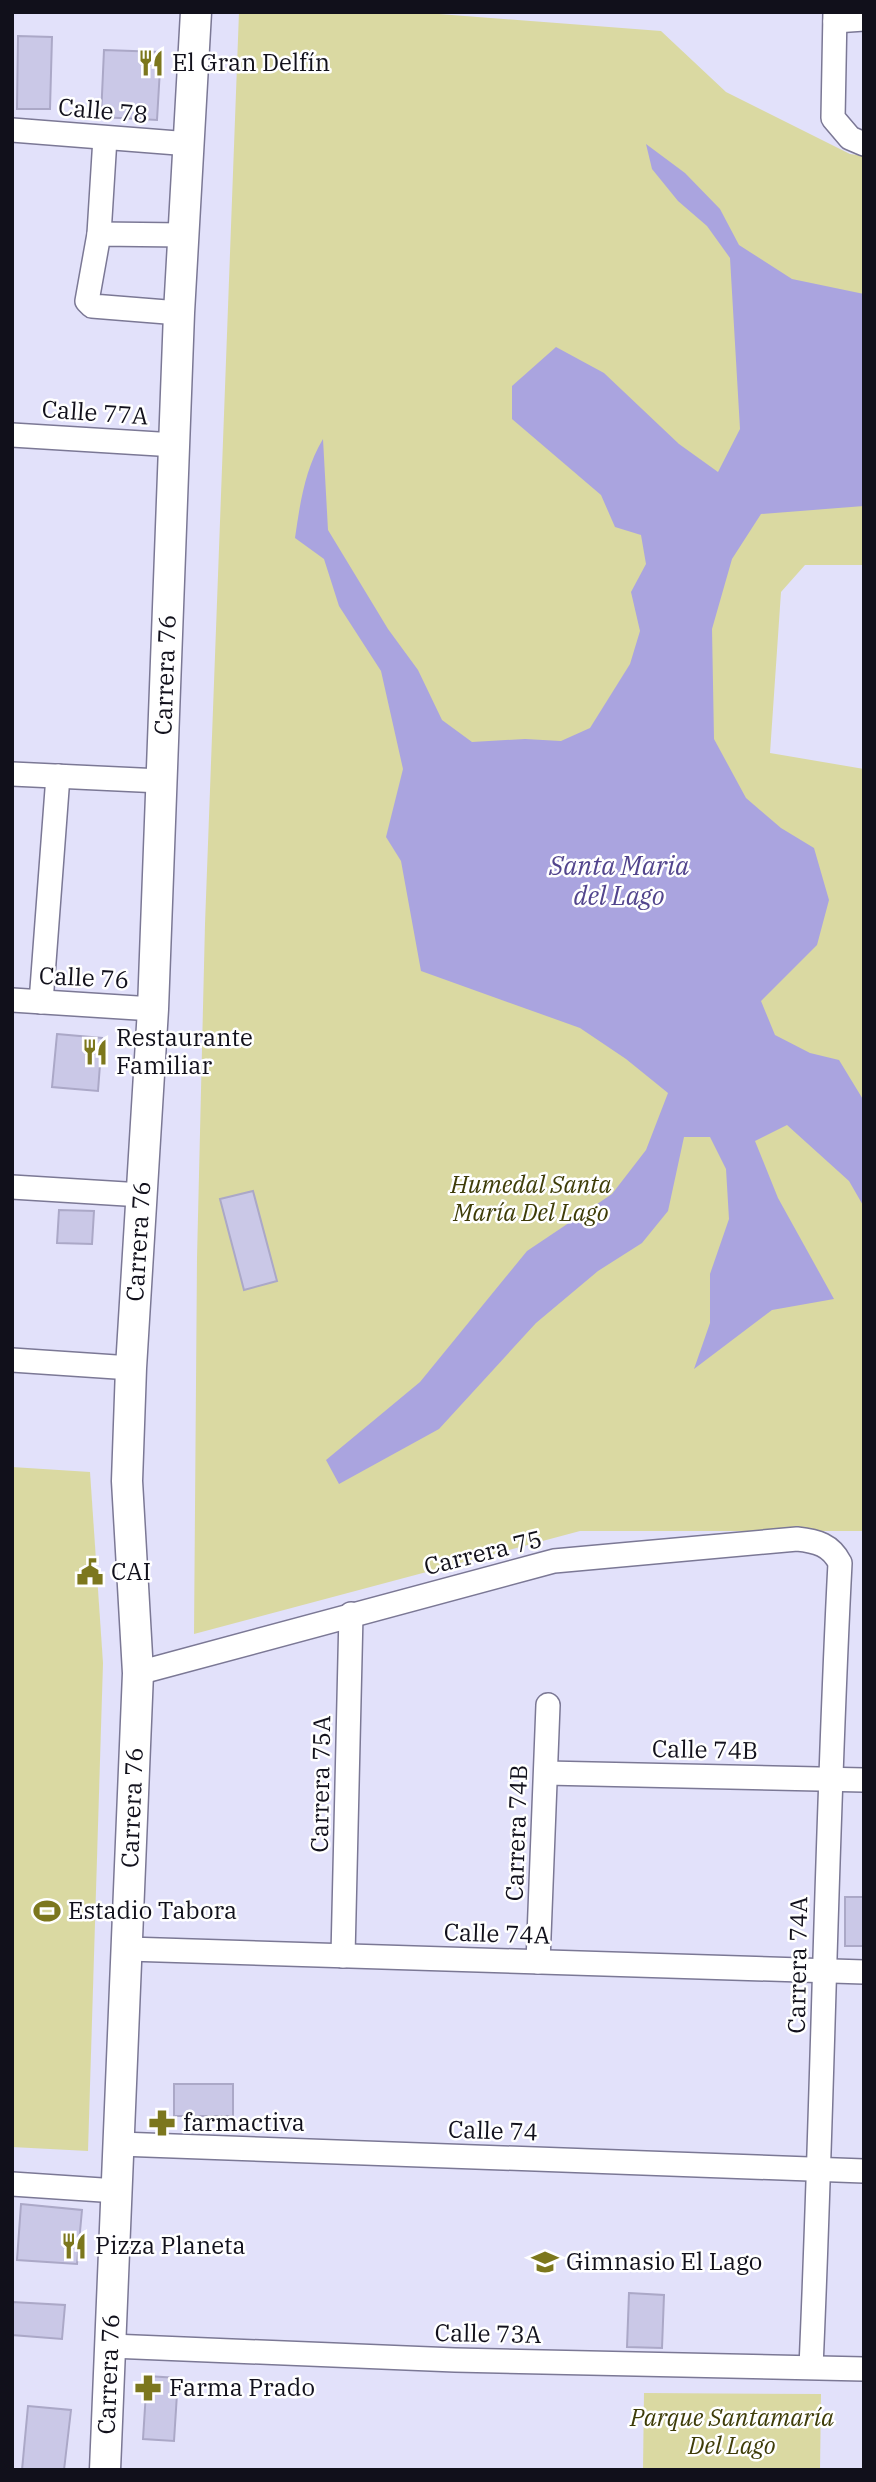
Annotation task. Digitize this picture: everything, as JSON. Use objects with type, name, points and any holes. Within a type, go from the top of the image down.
[{"type":"main road","name":"Carrera 76","points":[[105,2470],[138,1673],[127,1481],[131,1368],[153,1009],[183,235],[196,12]]},
{"type":"street","points":[[864,19],[835,17],[832,118],[850,138],[864,144]]},
{"type":"street","name":"Calle 78","points":[[12,130],[190,144]]},
{"type":"street","points":[[105,138],[99,234],[88,304],[180,313]]},
{"type":"street","points":[[99,234],[183,235]]},
{"type":"street","name":"Calle 77A","points":[[12,435],[175,445]]},
{"type":"street","points":[[12,774],[161,781]]},
{"type":"street","points":[[41,1002],[58,776]]},
{"type":"street","name":"Calle 76","points":[[12,1000],[153,1009]]},
{"type":"street","points":[[12,1187],[142,1195]]},
{"type":"street","points":[[12,1360],[131,1368]]},
{"type":"street","name":"Carrera 75","points":[[138,1673],[554,1561],[797,1539],[819,1541],[835,1554],[840,1563]]},
{"type":"street","name":"Carrera 74A","points":[[811,2367],[825,1971],[828,1779],[840,1563]]},
{"type":"street","name":"Carrera 75A","points":[[343,1956],[351,1614]]},
{"type":"street","name":"Carrera 74B","points":[[538,1962],[548,1705]]},
{"type":"street","name":"Calle 74B","points":[[546,1773],[864,1780]]},
{"type":"street","name":"Calle 74A","points":[[128,1949],[864,1972]]},
{"type":"street","name":"Calle 74","points":[[120,2144],[864,2171]]},
{"type":"street","points":[[12,2184],[117,2191]]},
{"type":"street","name":"Calle 73A","points":[[111,2346],[455,2360],[864,2368]]},
{"type":"green space","name":"Humedal Santa María Del Lago","points":[[239,12],[413,12],[661,31],[726,92],[850,154],[864,156],[864,565],[805,565],[781,592],[770,753],[864,769],[864,1531],[580,1531],[194,1634],[197,1258],[205,924]]},
{"type":"green space","points":[[12,1467],[90,1472],[103,1663],[88,2151],[12,2147]]},
{"type":"green space","name":"Parque Santamaría Del Lago","points":[[644,2393],[821,2394],[820,2470],[643,2470]]},
{"type":"water","name":"Santa Maria del Lago","points":[[646,144],[685,173],[720,209],[739,245],[792,279],[864,294],[864,506],[761,514],[732,559],[712,629],[714,739],[746,798],[781,828],[814,848],[829,900],[817,945],[761,1001],[775,1035],[810,1053],[839,1060],[864,1101],[864,1207],[849,1181],[787,1125],[755,1141],[778,1198],[834,1299],[772,1310],[694,1369],[710,1323],[710,1274],[729,1219],[726,1169],[710,1137],[684,1137],[668,1211],[642,1243],[598,1271],[536,1323],[439,1429],[339,1484],[326,1460],[420,1382],[527,1251],[612,1194],[646,1150],[668,1093],[626,1059],[580,1028],[421,971],[401,861],[386,837],[403,769],[381,671],[339,606],[324,559],[295,538],[304,487],[323,439],[328,530],[388,629],[418,670],[442,720],[472,742],[525,739],[561,741],[590,728],[630,664],[640,631],[631,592],[646,564],[641,535],[615,527],[601,495],[512,419],[512,386],[556,347],[604,373],[679,444],[718,472],[740,429],[730,258],[707,226],[678,201],[652,169]]},
{"type":"building","points":[[18,36],[52,37],[50,109],[17,109]]},
{"type":"building","points":[[104,50],[161,52],[157,120],[101,117]]},
{"type":"building","points":[[57,1034],[102,1038],[98,1091],[52,1087]]},
{"type":"building","points":[[253,1191],[277,1281],[244,1290],[220,1199]]},
{"type":"building","points":[[59,1210],[94,1211],[92,1244],[57,1243]]},
{"type":"building","points":[[845,1897],[864,1897],[864,1946],[845,1946]]},
{"type":"building","points":[[174,2084],[233,2084],[233,2116],[174,2116]]},
{"type":"building","points":[[21,2204],[82,2210],[77,2264],[17,2260]]},
{"type":"building","points":[[629,2293],[664,2295],[662,2348],[627,2347]]},
{"type":"building","points":[[12,2302],[65,2305],[62,2339],[12,2335]]},
{"type":"building","points":[[147,2376],[178,2378],[174,2441],[143,2439]]},
{"type":"building","points":[[28,2406],[71,2410],[64,2470],[22,2470]]},
{"type":"place","name":"El Gran Delfín","points":[[151,63]]},
{"type":"place","name":"Restaurante Familiar","points":[[95,1052]]},
{"type":"place","name":"CAI","points":[[90,1572]]},
{"type":"place","name":"Estadio Tabora","points":[[47,1911]]},
{"type":"place","name":"farmactiva","points":[[162,2123]]},
{"type":"place","name":"Pizza Planeta","points":[[74,2246]]},
{"type":"place","name":"Gimnasio El Lago","points":[[545,2262]]},
{"type":"place","name":"Farma Prado","points":[[148,2388]]}]
